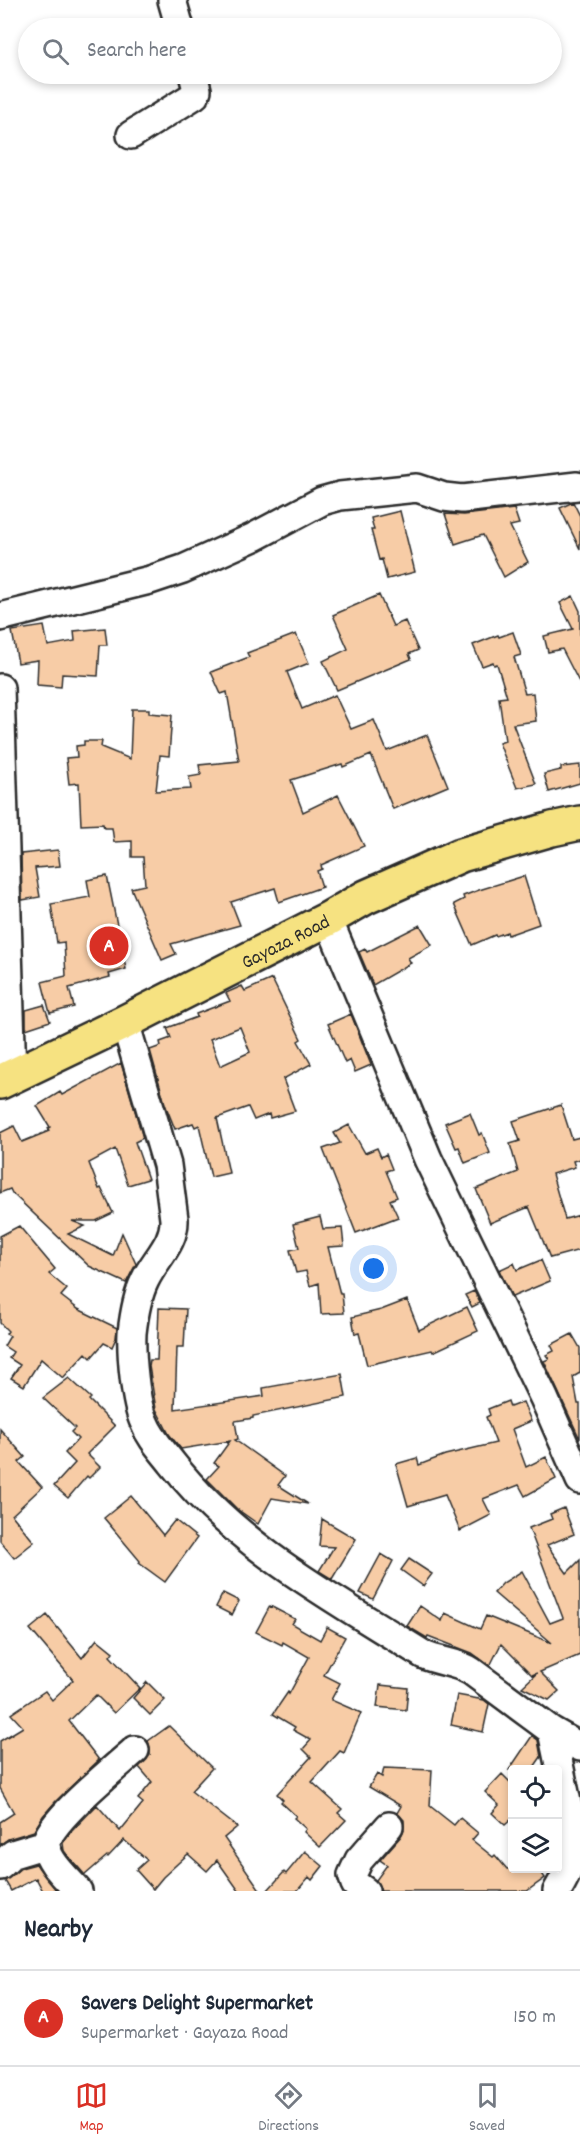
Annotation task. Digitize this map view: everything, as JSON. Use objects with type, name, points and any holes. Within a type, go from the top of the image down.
[{"type":"main road","name":"Gayaza Road","points":[[6,1079],[328,920],[366,897],[461,855],[580,823]]},
{"type":"street","points":[[172,0],[177,18]]},
{"type":"street","points":[[131,135],[195,95],[196,84]]},
{"type":"street","points":[[0,616],[150,580],[183,569],[254,537],[322,501],[340,496],[417,488],[444,497],[462,499],[577,486]]},
{"type":"street","points":[[0,688],[6,1079]]},
{"type":"street","points":[[328,920],[428,1159],[544,1398],[580,1480]]},
{"type":"street","points":[[125,1022],[167,1165],[174,1220],[169,1243],[146,1278],[138,1297],[132,1334],[135,1380],[143,1420],[151,1436],[189,1485],[235,1530],[304,1580],[424,1655],[442,1662],[461,1665],[471,1671],[552,1731],[580,1747]]},
{"type":"street","points":[[552,1731],[577,1853],[558,1891]]},
{"type":"street","points":[[78,1891],[50,1857],[46,1844],[50,1832],[62,1816],[135,1750]]},
{"type":"street","points":[[365,1891],[355,1884],[352,1875],[359,1860],[389,1826]]},
{"type":"street","points":[[0,1866],[13,1854],[46,1844]]},
{"type":"building","points":[[573,502],[580,516],[580,549],[560,508]]},
{"type":"building","points":[[514,509],[519,524],[510,526],[528,562],[504,577],[483,535],[455,544],[445,514],[464,515]]},
{"type":"building","points":[[400,511],[415,572],[387,579],[371,530],[374,530],[371,518]]},
{"type":"building","points":[[379,595],[393,626],[405,621],[418,650],[409,654],[411,659],[337,690],[323,661],[348,649],[333,615]]},
{"type":"building","points":[[573,596],[580,611],[580,684],[562,649],[548,652],[544,636],[573,629],[560,603]]},
{"type":"building","points":[[44,626],[48,646],[75,641],[74,631],[105,628],[107,645],[100,645],[98,676],[62,674],[61,687],[37,685],[38,660],[18,663],[12,631]]},
{"type":"building","points":[[513,632],[521,655],[514,657],[525,694],[533,693],[536,721],[513,724],[536,784],[517,788],[499,743],[505,741],[499,698],[507,697],[497,664],[494,665],[493,662],[482,666],[473,645]]},
{"type":"building","points":[[296,634],[309,663],[287,672],[302,709],[335,695],[351,729],[374,720],[387,751],[427,735],[448,786],[393,809],[371,755],[343,767],[342,764],[291,780],[303,812],[338,795],[364,846],[321,865],[322,869],[317,871],[322,887],[279,902],[275,888],[231,902],[240,925],[171,944],[176,954],[162,960],[131,888],[145,885],[143,857],[132,857],[132,841],[114,842],[112,828],[104,828],[103,824],[81,825],[79,783],[69,784],[66,758],[77,757],[76,746],[84,745],[84,741],[102,741],[101,747],[130,759],[132,709],[149,709],[149,713],[172,715],[169,756],[160,755],[156,791],[191,789],[189,777],[201,775],[199,765],[239,761],[227,692],[221,694],[211,672],[249,657],[247,653]]},
{"type":"building","points":[[580,765],[580,783],[549,792],[544,774],[561,770],[561,767]]},
{"type":"building","points":[[58,850],[60,866],[35,868],[40,897],[22,900],[21,854]]},
{"type":"building","points":[[107,876],[126,969],[109,974],[110,977],[69,988],[74,1007],[50,1013],[42,982],[66,976],[64,942],[57,943],[51,904],[90,897],[87,880]]},
{"type":"building","points":[[524,876],[539,924],[508,935],[507,932],[495,935],[472,945],[454,904],[464,899],[463,896]]},
{"type":"building","points":[[420,925],[432,945],[408,958],[411,963],[373,985],[359,952],[365,949],[367,952]]},
{"type":"building","points":[[272,979],[301,1039],[298,1041],[311,1064],[283,1079],[295,1111],[270,1118],[269,1114],[254,1120],[248,1107],[217,1118],[229,1173],[211,1177],[199,1125],[195,1127],[193,1123],[175,1129],[165,1104],[150,1050],[161,1046],[160,1042],[171,1038],[167,1028],[230,1001],[226,993],[242,986],[245,991]],"holes":[[[240,1027],[250,1052],[220,1066],[210,1039]]]},
{"type":"building","points":[[44,1005],[50,1021],[26,1029],[26,1010]]},
{"type":"building","points":[[351,1014],[371,1065],[355,1072],[350,1060],[345,1063],[328,1024]]},
{"type":"building","points":[[121,1063],[143,1138],[135,1142],[148,1179],[128,1185],[115,1149],[89,1163],[99,1189],[101,1188],[113,1213],[96,1221],[72,1221],[85,1226],[68,1234],[113,1256],[122,1233],[136,1264],[126,1283],[89,1266],[10,1189],[0,1193],[0,1133],[14,1126],[22,1142],[49,1131],[50,1127],[37,1106],[60,1092],[62,1095]]},
{"type":"building","points":[[561,1105],[572,1139],[580,1137],[580,1159],[573,1161],[575,1167],[552,1174],[565,1219],[580,1215],[580,1250],[550,1258],[529,1207],[490,1223],[476,1189],[518,1172],[510,1144],[520,1141],[513,1121]]},
{"type":"building","points":[[470,1113],[490,1153],[465,1163],[445,1123]]},
{"type":"building","points":[[349,1125],[365,1153],[377,1148],[381,1157],[386,1154],[392,1169],[386,1171],[397,1197],[390,1200],[398,1217],[356,1233],[323,1149],[340,1143],[334,1133]]},
{"type":"building","points":[[320,1217],[323,1229],[342,1228],[344,1246],[328,1247],[340,1294],[342,1294],[344,1313],[321,1314],[319,1283],[310,1286],[306,1271],[296,1273],[290,1250],[299,1248],[293,1224]]},
{"type":"building","points":[[19,1226],[55,1269],[49,1274],[67,1289],[61,1296],[78,1309],[117,1328],[112,1347],[104,1343],[91,1358],[86,1353],[63,1378],[41,1359],[24,1386],[11,1378],[20,1365],[9,1358],[13,1352],[4,1346],[10,1336],[6,1334],[8,1331],[0,1323],[0,1236]]},
{"type":"building","points":[[541,1260],[550,1281],[512,1297],[499,1270],[514,1263],[517,1270]]},
{"type":"building","points":[[474,1291],[480,1303],[472,1307],[465,1295]]},
{"type":"building","points":[[407,1300],[419,1330],[467,1307],[478,1331],[433,1352],[432,1350],[367,1365],[359,1333],[355,1334],[352,1317],[381,1310]]},
{"type":"building","points":[[159,1308],[186,1309],[184,1347],[177,1347],[175,1409],[264,1396],[263,1388],[342,1374],[346,1397],[235,1421],[238,1439],[235,1440],[285,1476],[278,1485],[308,1504],[272,1498],[258,1524],[237,1509],[207,1479],[219,1466],[214,1463],[230,1441],[181,1449],[169,1434],[156,1409],[149,1366],[150,1360],[157,1360]]},
{"type":"building","points":[[572,1334],[580,1348],[580,1373],[573,1377],[578,1404],[580,1404],[580,1439],[544,1361],[549,1359],[546,1355],[554,1351],[551,1345]]},
{"type":"building","points":[[69,1378],[91,1398],[89,1400],[115,1426],[87,1454],[100,1467],[89,1478],[87,1476],[68,1498],[54,1486],[75,1463],[65,1453],[78,1439],[71,1432],[75,1428],[43,1398]]},
{"type":"building","points":[[508,1401],[510,1407],[523,1402],[531,1421],[512,1429],[526,1467],[546,1457],[556,1479],[525,1496],[519,1485],[483,1499],[491,1515],[460,1531],[445,1495],[408,1506],[396,1464],[417,1458],[419,1465],[445,1455],[496,1443],[486,1417],[490,1415],[488,1409]]},
{"type":"building","points":[[0,1429],[25,1457],[19,1462],[42,1487],[12,1515],[34,1542],[14,1558],[0,1541]]},
{"type":"building","points":[[131,1496],[163,1535],[175,1520],[197,1538],[165,1582],[139,1563],[140,1561],[104,1518]]},
{"type":"building","points":[[564,1508],[574,1534],[547,1545],[567,1573],[580,1560],[580,1655],[540,1672],[559,1691],[549,1700],[522,1687],[537,1673],[532,1675],[501,1644],[490,1666],[472,1653],[428,1636],[427,1638],[407,1626],[420,1606],[442,1621],[445,1613],[480,1629],[486,1616],[552,1643],[494,1593],[503,1583],[522,1571],[550,1623],[563,1618],[529,1528],[552,1519],[550,1514]]},
{"type":"building","points":[[322,1519],[356,1539],[332,1579],[319,1571],[334,1547],[319,1546]]},
{"type":"building","points":[[381,1554],[393,1561],[373,1599],[360,1593]]},
{"type":"building","points":[[409,1559],[432,1574],[423,1586],[401,1570]]},
{"type":"building","points":[[223,1593],[239,1601],[232,1615],[216,1607]]},
{"type":"building","points":[[270,1606],[295,1619],[292,1624],[320,1640],[327,1627],[345,1637],[324,1675],[340,1683],[331,1700],[361,1713],[344,1753],[340,1751],[312,1782],[342,1809],[338,1813],[346,1820],[320,1847],[304,1832],[306,1829],[294,1818],[296,1816],[281,1802],[283,1800],[277,1794],[311,1757],[303,1749],[311,1740],[293,1730],[295,1727],[273,1714],[288,1692],[289,1694],[309,1657],[283,1642],[282,1645],[256,1632]]},
{"type":"building","points":[[47,1615],[82,1658],[97,1639],[113,1652],[110,1656],[140,1688],[114,1713],[96,1695],[69,1721],[99,1760],[56,1801],[34,1831],[8,1839],[0,1845],[0,1822],[14,1813],[0,1788],[0,1741],[23,1727],[11,1714],[45,1691],[52,1700],[73,1680],[30,1629]]},
{"type":"building","points":[[147,1682],[165,1700],[150,1715],[133,1698]]},
{"type":"building","points":[[380,1685],[408,1688],[406,1710],[377,1707]]},
{"type":"building","points":[[457,1695],[484,1700],[489,1704],[483,1732],[451,1725]]},
{"type":"building","points":[[169,1726],[212,1768],[191,1791],[237,1827],[224,1838],[261,1891],[239,1891],[217,1860],[207,1871],[188,1854],[153,1889],[136,1870],[147,1860],[124,1840],[108,1857],[85,1875],[64,1851],[63,1843],[69,1834],[97,1805],[120,1831],[143,1803],[138,1799],[152,1782],[139,1767],[150,1755],[148,1741]]},
{"type":"building","points":[[532,1736],[538,1740],[541,1757],[535,1765],[512,1765]]},
{"type":"building","points":[[384,1768],[432,1770],[430,1806],[454,1825],[460,1818],[478,1833],[472,1840],[493,1857],[495,1855],[508,1869],[508,1873],[542,1873],[545,1878],[527,1891],[381,1891],[376,1880],[387,1865],[380,1860],[401,1836],[404,1829],[404,1820],[397,1813],[401,1806],[369,1787],[377,1774],[382,1777]]},
{"type":"building","points":[[502,1774],[508,1780],[508,1822],[505,1825],[492,1813],[499,1805],[485,1792]]},
{"type":"building","points":[[305,1851],[323,1866],[312,1880],[309,1877],[297,1891],[267,1891],[284,1872],[286,1874]]},
{"type":"building","points":[[36,1864],[57,1891],[43,1891],[36,1878],[11,1891],[5,1881],[21,1868]]},
{"type":"place","name":"Savers Delight Supermarket","points":[[109,946]]}]
